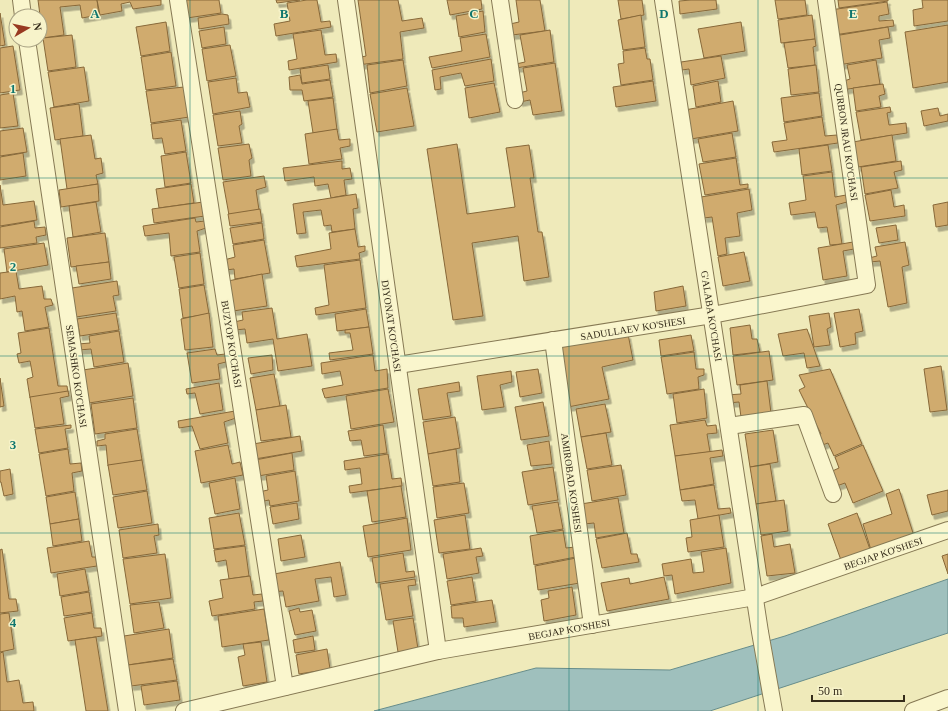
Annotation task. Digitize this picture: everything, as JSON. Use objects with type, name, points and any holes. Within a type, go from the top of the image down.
[{"type":"street","name":"BUZYOP KO'CHASI","points":[[178,0],[285,687]]},
{"type":"street","name":"DIYONAT KO'CHASI","points":[[346,0],[438,651]]},
{"type":"street","points":[[500,0],[515,100]]},
{"type":"street","name":"G'ALABA KO'CHASI","points":[[663,0],[760,632],[774,711]]},
{"type":"street","name":"QURBON JRAU KO'CHASI","points":[[826,0],[867,285]]},
{"type":"street","name":"SEMASHKO KO'CHASI","points":[[28,48],[127,711]]},
{"type":"street","name":"SADULLAEV KO'SHESI","points":[[398,365],[712,315],[867,285]]},
{"type":"street","name":"AMIROBAD KO'SHESI","points":[[553,340],[592,625]]},
{"type":"street","points":[[729,426],[804,415],[834,494]]},
{"type":"street","name":"BEGJAP KO'SHESI","points":[[184,711],[438,651],[755,597],[948,530]]},
{"type":"street","points":[[914,711],[948,698]]},
{"type":"water","points":[[948,579],[948,633],[710,711],[374,711],[536,668],[670,670],[785,636]]},
{"type":"building","points":[[38,0],[97,0],[99,15],[82,18],[80,5],[60,7],[64,35],[48,37],[48,8],[39,8]]},
{"type":"building","points":[[97,0],[161,0],[161,5],[133,9],[130,2],[121,4],[122,11],[100,15]]},
{"type":"building","points":[[184,0],[219,0],[221,13],[187,18]]},
{"type":"building","points":[[276,0],[300,0],[277,3]]},
{"type":"building","points":[[317,0],[321,22],[330,21],[331,27],[276,36],[274,24],[290,21],[287,3]]},
{"type":"building","points":[[358,0],[398,0],[402,21],[422,18],[424,28],[400,32],[403,59],[358,65],[357,58],[366,56]]},
{"type":"building","points":[[447,0],[481,0],[482,9],[450,15]]},
{"type":"building","points":[[516,0],[540,0],[545,31],[512,35],[510,24],[519,22]]},
{"type":"building","points":[[618,0],[642,0],[644,15],[621,19]]},
{"type":"building","points":[[716,0],[717,9],[680,14],[679,1]]},
{"type":"building","points":[[775,0],[805,0],[807,15],[778,19]]},
{"type":"building","points":[[838,0],[888,0],[888,1],[839,8]]},
{"type":"building","points":[[922,0],[948,0],[948,21],[914,26],[913,10],[923,8]]},
{"type":"building","points":[[887,2],[889,14],[879,16],[879,21],[893,20],[894,26],[834,35],[830,10]]},
{"type":"building","points":[[483,11],[485,32],[459,37],[456,16]]},
{"type":"building","points":[[0,13],[5,45],[0,46]]},
{"type":"building","points":[[222,14],[228,15],[229,24],[199,29],[198,18]]},
{"type":"building","points":[[641,15],[645,47],[623,50],[618,20]]},
{"type":"building","points":[[812,15],[815,39],[781,43],[778,20]]},
{"type":"building","points":[[166,22],[170,51],[141,56],[136,27]]},
{"type":"building","points":[[741,22],[745,51],[704,58],[698,29]]},
{"type":"building","points":[[948,25],[948,82],[913,88],[905,32]]},
{"type":"building","points":[[224,27],[226,44],[202,48],[199,31]]},
{"type":"building","points":[[888,27],[890,38],[879,40],[882,58],[838,65],[834,36]]},
{"type":"building","points":[[321,30],[325,55],[336,54],[337,62],[289,70],[288,61],[297,59],[293,34]]},
{"type":"building","points":[[550,30],[554,62],[516,68],[516,64],[525,62],[520,35]]},
{"type":"building","points":[[486,34],[490,57],[432,68],[429,57],[462,51],[460,38]]},
{"type":"building","points":[[72,35],[76,67],[48,71],[45,48],[48,48],[48,37]]},
{"type":"building","points":[[815,39],[816,46],[813,47],[815,65],[788,68],[784,43]]},
{"type":"building","points":[[230,45],[236,76],[207,81],[202,49]]},
{"type":"building","points":[[8,47],[13,48],[20,90],[0,93],[0,48]]},
{"type":"building","points":[[645,48],[647,59],[650,59],[653,80],[621,85],[618,64],[624,63],[623,51]]},
{"type":"building","points":[[171,52],[176,86],[146,90],[141,57]]},
{"type":"building","points":[[721,56],[725,78],[691,85],[689,69],[682,70],[681,62]]},
{"type":"building","points":[[491,59],[494,81],[465,86],[461,73],[440,77],[441,89],[435,90],[432,70]]},
{"type":"building","points":[[403,60],[407,86],[370,93],[367,65]]},
{"type":"building","points":[[876,60],[880,84],[842,90],[841,82],[850,79],[847,65]]},
{"type":"building","points":[[555,63],[562,111],[533,115],[530,100],[520,102],[519,93],[527,91],[523,68]]},
{"type":"building","points":[[328,65],[330,79],[302,83],[300,69]]},
{"type":"building","points":[[816,65],[819,92],[791,95],[788,69]]},
{"type":"building","points":[[84,67],[89,101],[54,107],[48,72]]},
{"type":"building","points":[[300,75],[302,84],[330,80],[333,97],[304,101],[302,90],[290,90],[289,77]]},
{"type":"building","points":[[236,78],[238,93],[247,92],[250,107],[213,114],[208,82]]},
{"type":"building","points":[[653,81],[656,101],[616,107],[613,87]]},
{"type":"building","points":[[718,81],[721,102],[696,107],[693,86]]},
{"type":"building","points":[[494,83],[500,112],[469,118],[465,88]]},
{"type":"building","points":[[883,84],[885,94],[879,96],[881,107],[856,111],[853,88]]},
{"type":"building","points":[[184,87],[189,117],[151,123],[146,91]]},
{"type":"building","points":[[407,88],[414,126],[377,132],[370,94]]},
{"type":"building","points":[[13,93],[18,126],[0,128],[0,95]]},
{"type":"building","points":[[819,93],[822,116],[784,122],[781,98]]},
{"type":"building","points":[[333,98],[337,130],[313,133],[308,101]]},
{"type":"building","points":[[733,101],[738,131],[691,139],[685,110]]},
{"type":"building","points":[[79,104],[83,136],[55,140],[50,108]]},
{"type":"building","points":[[890,107],[891,112],[887,113],[889,125],[906,123],[907,133],[861,140],[856,112]]},
{"type":"building","points":[[938,108],[940,116],[948,114],[948,121],[924,126],[921,111]]},
{"type":"building","points":[[240,111],[242,124],[239,126],[242,143],[218,146],[213,115]]},
{"type":"building","points":[[822,117],[825,136],[837,135],[838,143],[774,152],[772,142],[787,140],[784,123]]},
{"type":"building","points":[[181,120],[186,151],[165,154],[162,138],[153,139],[151,124]]},
{"type":"building","points":[[23,128],[27,152],[0,156],[0,131]]},
{"type":"building","points":[[337,129],[339,140],[350,139],[350,146],[340,148],[342,159],[309,164],[305,134]]},
{"type":"building","points":[[732,133],[736,157],[703,162],[698,139]]},
{"type":"building","points":[[91,135],[95,159],[101,158],[103,173],[96,175],[98,184],[67,189],[60,139]]},
{"type":"building","points":[[892,135],[896,161],[858,167],[853,142]]},
{"type":"building","points":[[249,144],[252,158],[249,160],[251,176],[223,180],[218,148]]},
{"type":"building","points":[[457,144],[467,214],[515,207],[506,148],[529,145],[534,178],[530,178],[538,232],[542,232],[549,277],[524,281],[518,236],[472,243],[483,316],[453,320],[427,149]]},
{"type":"building","points":[[828,145],[832,171],[802,175],[799,149]]},
{"type":"building","points":[[186,152],[191,183],[165,187],[161,156]]},
{"type":"building","points":[[23,153],[26,176],[0,180],[0,157]]},
{"type":"building","points":[[736,158],[740,185],[748,184],[748,188],[705,195],[699,164]]},
{"type":"building","points":[[342,161],[342,169],[350,168],[352,179],[344,180],[346,195],[331,198],[328,184],[315,186],[314,177],[285,181],[283,168]]},
{"type":"building","points":[[901,161],[902,170],[894,172],[898,188],[865,194],[861,167]]},
{"type":"building","points":[[832,172],[835,197],[846,195],[847,202],[836,205],[842,244],[830,245],[827,227],[818,228],[815,212],[791,215],[789,203],[806,200],[803,176]]},
{"type":"building","points":[[264,176],[266,187],[256,190],[259,210],[229,215],[223,182]]},
{"type":"building","points":[[98,184],[99,201],[61,207],[59,190]]},
{"type":"building","points":[[191,184],[194,203],[159,208],[156,189]]},
{"type":"building","points":[[0,185],[3,205],[34,201],[37,220],[0,226]]},
{"type":"building","points":[[749,189],[752,210],[737,213],[740,236],[725,238],[727,254],[718,256],[712,217],[704,218],[701,197]]},
{"type":"building","points":[[891,190],[894,207],[904,205],[905,216],[870,221],[865,195]]},
{"type":"building","points":[[356,194],[358,208],[353,209],[355,229],[332,232],[331,225],[324,226],[321,210],[303,212],[306,233],[297,234],[293,204]]},
{"type":"building","points":[[96,202],[101,232],[73,237],[69,206]]},
{"type":"building","points":[[203,202],[205,216],[154,223],[152,209]]},
{"type":"building","points":[[948,202],[948,225],[936,227],[933,205]]},
{"type":"building","points":[[260,209],[262,222],[230,226],[228,214]]},
{"type":"building","points":[[195,218],[196,222],[205,221],[206,228],[197,231],[200,252],[171,256],[169,233],[145,236],[143,226]]},
{"type":"building","points":[[34,221],[35,228],[45,227],[46,235],[36,237],[37,243],[0,248],[0,227]]},
{"type":"building","points":[[262,223],[264,239],[233,244],[230,228]]},
{"type":"building","points":[[896,225],[898,240],[879,243],[876,228]]},
{"type":"building","points":[[355,229],[358,247],[365,246],[365,251],[359,253],[360,259],[297,267],[295,256],[331,249],[329,233]]},
{"type":"building","points":[[105,233],[109,262],[71,267],[67,238]]},
{"type":"building","points":[[264,240],[270,273],[235,279],[234,269],[226,270],[224,260],[235,257],[233,245]]},
{"type":"building","points":[[853,242],[854,249],[843,251],[847,276],[823,280],[818,248]]},
{"type":"building","points":[[905,242],[909,265],[902,267],[907,303],[888,307],[880,261],[870,262],[869,258],[877,256],[875,247]]},
{"type":"building","points":[[44,243],[48,265],[7,272],[4,249]]},
{"type":"building","points":[[744,252],[750,281],[723,286],[718,257]]},
{"type":"building","points":[[200,253],[204,284],[179,288],[174,257]]},
{"type":"building","points":[[360,260],[366,308],[316,315],[315,308],[329,305],[324,265]]},
{"type":"building","points":[[109,262],[111,279],[79,284],[76,266]]},
{"type":"building","points":[[16,271],[19,289],[42,286],[44,299],[51,299],[53,305],[45,307],[49,327],[25,331],[22,311],[17,312],[15,296],[0,299],[0,273]]},
{"type":"building","points":[[262,274],[267,306],[233,311],[228,281]]},
{"type":"building","points":[[117,281],[119,295],[113,296],[116,311],[76,317],[72,288]]},
{"type":"building","points":[[204,285],[209,314],[183,318],[179,289]]},
{"type":"building","points":[[683,286],[686,306],[656,311],[654,292]]},
{"type":"building","points":[[272,308],[277,339],[307,334],[312,366],[278,371],[273,339],[247,343],[245,329],[235,330],[234,322],[243,320],[242,312]]},
{"type":"building","points":[[366,309],[369,327],[337,331],[335,314]]},
{"type":"building","points":[[859,309],[863,331],[855,333],[856,344],[840,347],[834,313]]},
{"type":"building","points":[[116,313],[119,330],[80,336],[77,319]]},
{"type":"building","points":[[209,313],[213,347],[185,350],[181,319]]},
{"type":"building","points":[[829,313],[831,327],[827,329],[830,345],[814,347],[809,316]]},
{"type":"building","points":[[750,325],[752,339],[757,339],[760,352],[733,355],[730,328]]},
{"type":"building","points":[[369,327],[373,354],[330,360],[329,353],[353,350],[350,333],[345,333],[345,330]]},
{"type":"building","points":[[49,328],[58,386],[67,386],[68,392],[30,398],[27,379],[33,377],[30,361],[19,363],[17,354],[21,353],[18,333]]},
{"type":"building","points":[[807,329],[820,366],[807,368],[804,353],[783,356],[778,334]]},
{"type":"building","points":[[119,331],[124,362],[94,367],[91,349],[79,350],[78,344],[90,343],[89,336]]},
{"type":"building","points":[[628,334],[633,360],[602,367],[609,399],[568,407],[556,348]]},
{"type":"building","points":[[691,335],[694,351],[661,356],[659,340]]},
{"type":"building","points":[[215,349],[217,355],[225,354],[226,362],[218,364],[220,379],[192,383],[187,353]]},
{"type":"building","points":[[769,351],[773,380],[737,385],[733,356]]},
{"type":"building","points":[[694,352],[696,369],[704,369],[704,375],[698,377],[699,389],[667,394],[661,357]]},
{"type":"building","points":[[272,355],[273,370],[251,374],[248,358]]},
{"type":"building","points":[[373,355],[375,371],[387,369],[388,388],[325,398],[322,389],[343,385],[340,371],[322,374],[321,363]]},
{"type":"building","points":[[128,363],[133,396],[89,403],[83,370]]},
{"type":"building","points":[[941,366],[947,410],[930,412],[924,369]]},
{"type":"building","points":[[538,369],[542,393],[520,397],[516,372]]},
{"type":"building","points":[[830,369],[862,444],[834,456],[828,443],[817,447],[814,438],[821,434],[799,390],[805,387],[799,375]]},
{"type":"building","points":[[511,371],[512,382],[500,385],[504,407],[482,410],[477,376]]},
{"type":"building","points":[[274,374],[280,406],[256,410],[250,378]]},
{"type":"building","points":[[0,378],[4,406],[0,407]]},
{"type":"building","points":[[767,381],[771,413],[741,417],[739,402],[728,403],[727,395],[741,394],[740,385]]},
{"type":"building","points":[[459,382],[460,391],[447,393],[451,416],[423,420],[418,389]]},
{"type":"building","points":[[219,383],[223,410],[200,414],[195,393],[187,394],[186,389]]},
{"type":"building","points":[[388,389],[394,422],[351,429],[346,396]]},
{"type":"building","points":[[704,389],[707,418],[677,423],[673,394]]},
{"type":"building","points":[[68,391],[69,396],[60,398],[64,424],[35,428],[30,397]]},
{"type":"building","points":[[133,398],[137,428],[95,434],[91,404]]},
{"type":"building","points":[[543,402],[549,436],[521,440],[515,407]]},
{"type":"building","points":[[605,404],[611,432],[581,437],[576,409]]},
{"type":"building","points":[[286,405],[291,437],[261,441],[256,410]]},
{"type":"building","points":[[235,411],[236,418],[224,422],[228,443],[200,449],[192,426],[179,428],[178,421]]},
{"type":"building","points":[[455,417],[460,448],[428,454],[423,422]]},
{"type":"building","points":[[705,420],[707,426],[716,425],[717,433],[707,434],[710,452],[675,456],[670,425]]},
{"type":"building","points":[[71,425],[71,428],[65,429],[68,448],[39,453],[35,429]]},
{"type":"building","points":[[383,425],[387,453],[364,456],[361,440],[350,441],[348,431]]},
{"type":"building","points":[[137,429],[142,460],[108,466],[106,445],[97,446],[97,441],[105,439],[105,434]]},
{"type":"building","points":[[773,430],[778,462],[750,467],[745,434]]},
{"type":"building","points":[[606,433],[612,465],[587,469],[581,437]]},
{"type":"building","points":[[300,436],[302,451],[255,459],[253,444]]},
{"type":"building","points":[[549,441],[552,464],[531,466],[527,445]]},
{"type":"building","points":[[228,445],[232,464],[240,462],[243,475],[201,483],[195,451]]},
{"type":"building","points":[[863,445],[883,491],[853,503],[845,483],[834,487],[828,473],[839,468],[835,457]]},
{"type":"building","points":[[68,449],[70,464],[81,463],[82,471],[72,473],[74,491],[46,496],[39,454]]},
{"type":"building","points":[[456,449],[460,482],[433,486],[428,454]]},
{"type":"building","points":[[722,450],[723,456],[710,458],[714,484],[680,490],[675,456]]},
{"type":"building","points":[[292,453],[294,470],[258,476],[255,460]]},
{"type":"building","points":[[388,454],[392,479],[401,478],[402,486],[350,493],[349,486],[362,484],[360,468],[345,470],[344,461]]},
{"type":"building","points":[[142,460],[147,490],[113,495],[108,465]]},
{"type":"building","points":[[770,464],[776,501],[756,504],[750,467]]},
{"type":"building","points":[[621,465],[626,495],[592,501],[587,470]]},
{"type":"building","points":[[553,467],[558,500],[528,505],[522,472]]},
{"type":"building","points":[[10,469],[13,494],[4,496],[0,482],[0,471]]},
{"type":"building","points":[[295,471],[299,501],[270,506],[269,500],[260,502],[259,492],[268,490],[266,476]]},
{"type":"building","points":[[235,478],[240,509],[215,514],[209,483]]},
{"type":"building","points":[[464,483],[469,513],[437,518],[433,487]]},
{"type":"building","points":[[714,485],[718,509],[730,508],[731,513],[698,519],[695,500],[682,501],[680,490]]},
{"type":"building","points":[[401,486],[406,517],[372,522],[367,491]]},
{"type":"building","points":[[899,489],[914,536],[871,550],[863,524],[892,514],[886,494]]},
{"type":"building","points":[[948,490],[948,511],[932,515],[927,495]]},
{"type":"building","points":[[147,491],[152,523],[118,528],[113,497]]},
{"type":"building","points":[[75,492],[79,519],[50,524],[46,497]]},
{"type":"building","points":[[618,498],[624,533],[596,538],[594,523],[584,524],[581,504]]},
{"type":"building","points":[[784,500],[788,531],[761,535],[756,504]]},
{"type":"building","points":[[558,502],[563,529],[537,533],[532,506]]},
{"type":"building","points":[[297,503],[299,519],[273,524],[270,507]]},
{"type":"building","points":[[239,513],[245,545],[214,549],[209,518]]},
{"type":"building","points":[[857,513],[871,552],[842,563],[828,524]]},
{"type":"building","points":[[465,515],[470,549],[439,553],[434,520]]},
{"type":"building","points":[[719,515],[724,547],[688,552],[686,538],[692,537],[690,520]]},
{"type":"building","points":[[407,518],[411,550],[368,557],[363,526]]},
{"type":"building","points":[[79,519],[82,541],[53,546],[50,524]]},
{"type":"building","points":[[158,524],[159,535],[154,536],[157,553],[123,558],[119,530]]},
{"type":"building","points":[[563,530],[566,548],[575,547],[576,557],[534,565],[530,536]]},
{"type":"building","points":[[627,533],[631,554],[637,554],[639,562],[602,568],[596,539]]},
{"type":"building","points":[[772,534],[774,547],[790,544],[795,573],[767,576],[761,536]]},
{"type":"building","points":[[301,535],[305,557],[281,561],[278,539]]},
{"type":"building","points":[[89,541],[92,557],[96,557],[97,566],[51,573],[47,548]]},
{"type":"building","points":[[245,546],[249,576],[229,579],[226,560],[216,562],[214,550]]},
{"type":"building","points":[[481,548],[483,556],[476,557],[479,573],[447,579],[443,554]]},
{"type":"building","points":[[726,548],[731,583],[675,594],[672,575],[664,576],[662,564],[691,559],[693,573],[704,572],[701,552]]},
{"type":"building","points":[[2,549],[9,599],[16,599],[18,611],[0,613],[0,550]]},
{"type":"building","points":[[403,553],[406,572],[414,571],[415,577],[376,583],[372,558]]},
{"type":"building","points":[[165,554],[171,598],[130,604],[123,559]]},
{"type":"building","points":[[948,554],[948,574],[942,556]]},
{"type":"building","points":[[576,558],[580,583],[538,590],[535,566]]},
{"type":"building","points":[[340,562],[346,595],[334,597],[331,577],[315,579],[319,601],[286,607],[283,591],[272,592],[274,574]]},
{"type":"building","points":[[85,569],[89,591],[60,596],[57,574]]},
{"type":"building","points":[[250,576],[253,595],[262,594],[263,601],[254,602],[255,609],[212,616],[209,601],[223,598],[220,580]]},
{"type":"building","points":[[472,577],[476,601],[451,605],[447,581]]},
{"type":"building","points":[[664,577],[669,599],[607,611],[601,583],[629,578],[630,584]]},
{"type":"building","points":[[415,579],[416,585],[408,586],[413,616],[386,620],[380,584]]},
{"type":"building","points":[[572,587],[576,615],[544,621],[541,600],[549,598],[548,591]]},
{"type":"building","points":[[89,592],[92,612],[64,616],[61,597]]},
{"type":"building","points":[[492,600],[496,622],[464,627],[463,618],[452,618],[451,606]]},
{"type":"building","points":[[159,602],[164,628],[134,633],[130,605]]},
{"type":"building","points":[[299,608],[300,612],[312,610],[316,631],[295,635],[289,611]]},
{"type":"building","points":[[264,609],[269,640],[222,647],[218,616]]},
{"type":"building","points":[[9,613],[14,649],[0,652],[0,614]]},
{"type":"building","points":[[92,613],[94,628],[101,628],[102,636],[68,641],[64,618]]},
{"type":"building","points":[[413,618],[418,649],[398,652],[393,621]]},
{"type":"building","points":[[169,629],[173,658],[128,665],[124,636]]},
{"type":"building","points":[[313,636],[315,650],[295,653],[293,640]]},
{"type":"building","points":[[96,637],[108,711],[86,711],[75,640]]},
{"type":"building","points":[[261,642],[267,682],[243,686],[238,657],[245,655],[243,644]]},
{"type":"building","points":[[327,649],[330,669],[299,674],[296,655]]},
{"type":"building","points":[[3,652],[7,682],[19,680],[23,703],[33,702],[34,711],[0,711],[0,653]]},
{"type":"building","points":[[173,659],[177,680],[131,686],[128,665]]},
{"type":"building","points":[[177,681],[180,700],[144,705],[141,686]]}]
